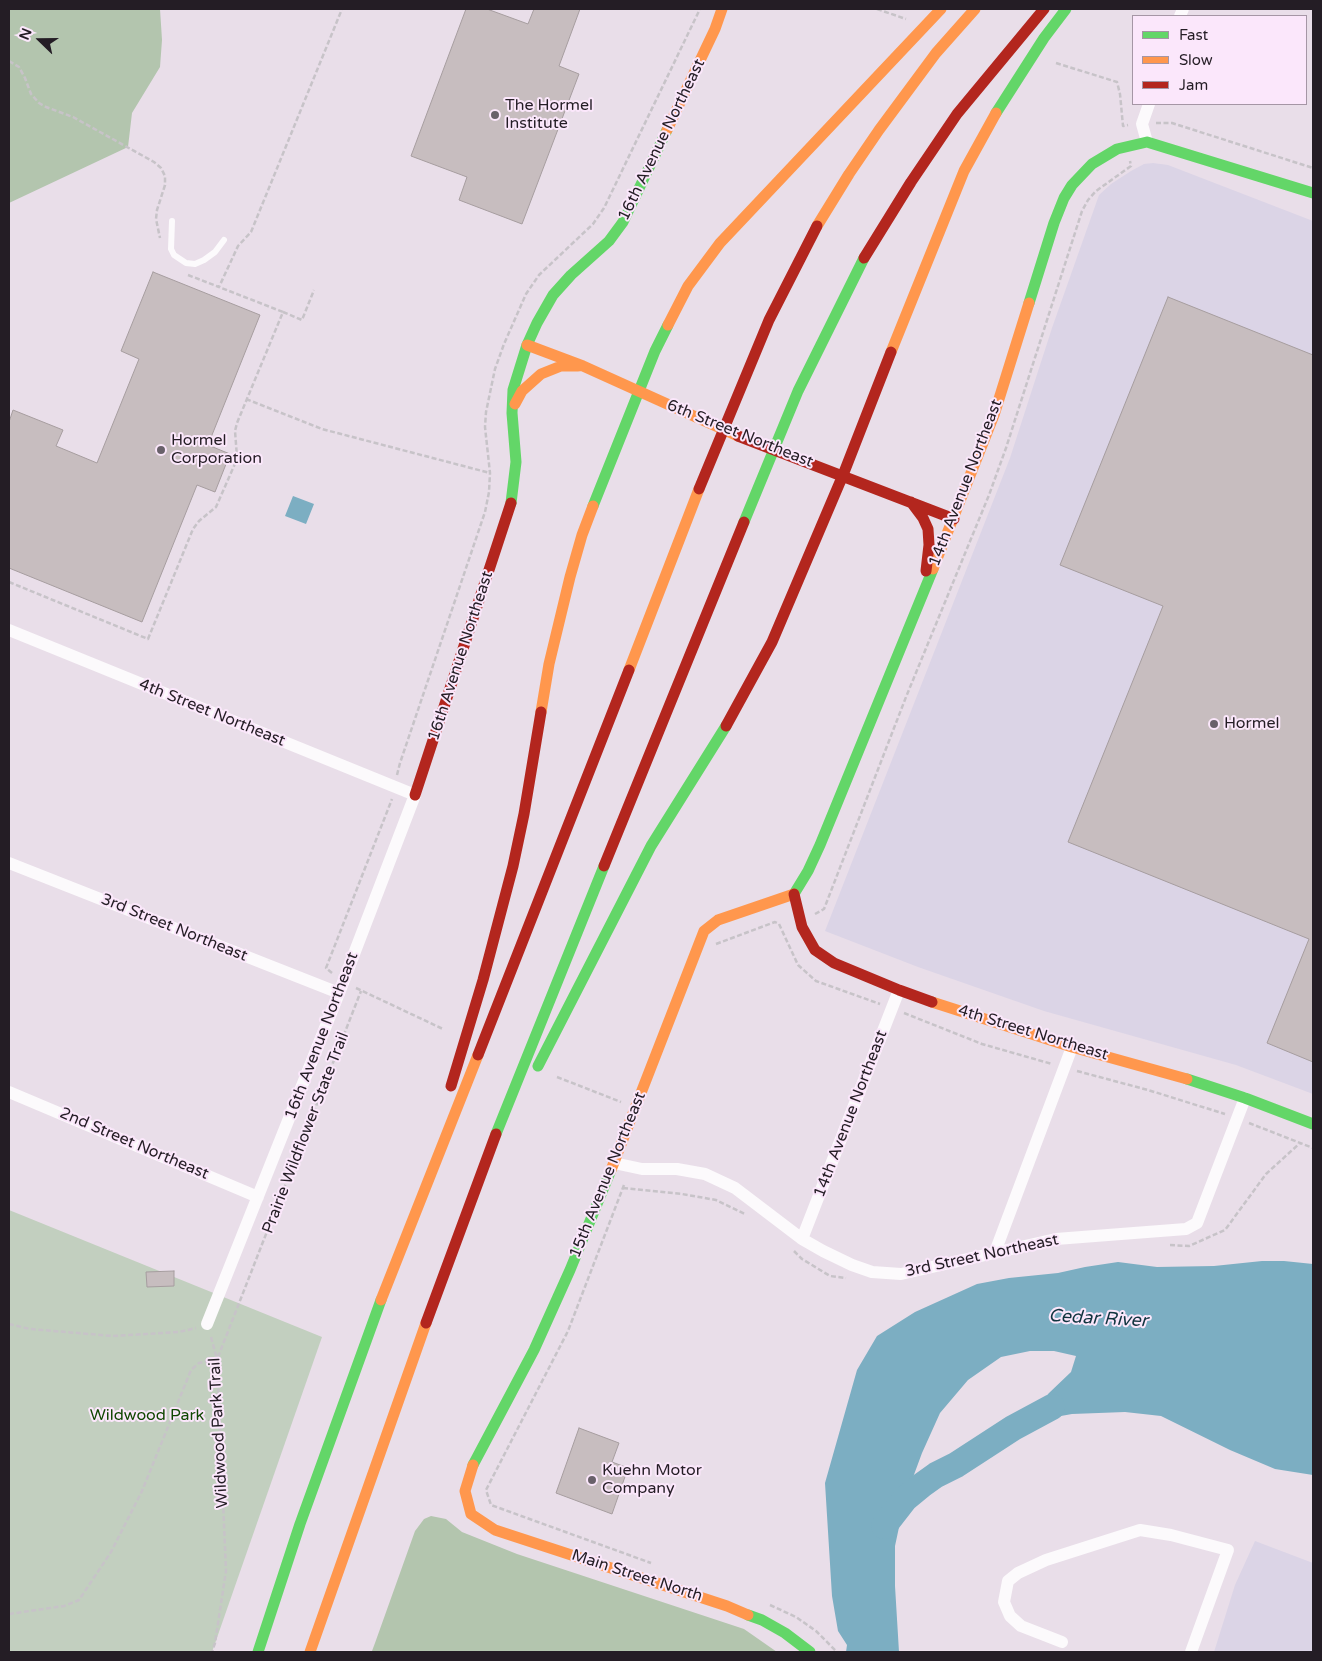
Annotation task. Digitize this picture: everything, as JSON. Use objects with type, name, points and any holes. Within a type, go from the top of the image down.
[{"type":"main road","name":"16th Avenue Northeast","points":[[415,795],[511,505],[516,462],[513,409],[514,390],[527,345],[553,295],[610,241],[624,222],[715,29],[722,9]]},
{"type":"main road","points":[[448,1094],[484,980],[513,866],[549,664],[570,577],[597,495],[638,390],[688,286],[710,255],[801,155],[941,9]]},
{"type":"main road","points":[[382,1296],[516,962],[703,480],[747,371],[793,271],[819,222],[879,130],[936,53],[975,9]]},
{"type":"main road","points":[[310,1652],[463,1221],[547,1006],[798,391],[849,286],[868,251],[911,182],[941,137],[984,80],[1044,9]]},
{"type":"main road","points":[[532,1078],[651,846],[716,744],[752,681],[788,607],[843,475],[924,267],[964,171],[999,106],[1044,38],[1066,9]]},
{"type":"main road","points":[[1147,142],[1313,193]]},
{"type":"main road","name":"14th Avenue Northeast","points":[[794,894],[808,871],[820,845],[976,464],[994,415],[1054,223],[1064,198],[1072,185],[1092,164],[1117,149],[1147,142]]},
{"type":"main road","name":"6th Street Northeast","points":[[527,345],[583,366],[708,423],[954,519]]},
{"type":"main road","points":[[513,409],[522,390],[541,374],[561,366],[583,366]]},
{"type":"main road","points":[[911,502],[923,518],[928,529],[929,545],[920,599]]},
{"type":"main road","name":"4th Street Northeast","points":[[794,894],[802,927],[815,950],[834,963],[899,990],[973,1016],[1072,1047],[1180,1076],[1313,1124]]},
{"type":"main road","name":"15th Avenue Northeast","points":[[467,1504],[464,1491],[472,1467],[552,1312],[614,1163],[698,941],[704,931],[718,920],[794,894]]},
{"type":"main road","points":[[463,1221],[524,1095]]},
{"type":"main road","points":[[258,1652],[319,1470],[382,1296],[439,1122]]},
{"type":"main road","name":"Main Street North","points":[[467,1504],[471,1514],[495,1530],[728,1606],[762,1620],[810,1652]]},
{"type":"street","points":[[1147,142],[1142,124],[1149,105]]},
{"type":"street","name":"4th Street Northeast","points":[[9,631],[415,795]]},
{"type":"street","name":"16th Avenue Northeast","points":[[207,1324],[341,988],[415,795]]},
{"type":"street","name":"3rd Street Northeast","points":[[9,863],[341,988]]},
{"type":"street","name":"14th Avenue Northeast","points":[[802,1238],[899,990]]},
{"type":"street","points":[[995,1252],[1072,1047]]},
{"type":"street","name":"2nd Street Northeast","points":[[9,1092],[258,1197]]},
{"type":"street","points":[[1237,1118],[1245,1098]]},
{"type":"street","name":"3rd Street Northeast","points":[[614,1163],[642,1168],[677,1169],[705,1174],[735,1188],[802,1238],[852,1265],[872,1272],[900,1274],[1056,1239],[1186,1230],[1197,1223],[1237,1118]]},
{"type":"street","points":[[1062,1642],[1021,1626],[1010,1616],[1004,1602],[1008,1581],[1018,1573],[1046,1560],[1140,1530],[1171,1535],[1228,1550],[1191,1652]]},
{"type":"lane","points":[[172,221],[172,249],[174,256],[186,263],[195,264],[204,260],[224,240]]},
{"type":"path","points":[[218,287],[238,246],[251,232],[342,9]]},
{"type":"path","points":[[877,9],[906,19]]},
{"type":"path","points":[[9,61],[19,68],[31,94],[46,108],[73,117],[154,162],[161,168],[165,176],[156,219],[161,240]]},
{"type":"path","points":[[1056,63],[1117,82],[1123,126],[1172,123],[1313,168]]},
{"type":"path","points":[[820,912],[824,909],[906,697],[989,495],[1006,448],[1082,211],[1096,191],[1131,166]]},
{"type":"path","points":[[182,272],[302,320],[314,290]]},
{"type":"path","points":[[9,582],[148,639],[193,528],[216,507],[234,466],[237,456],[235,431],[246,399],[282,312]]},
{"type":"path","points":[[246,399],[322,429],[490,473]]},
{"type":"path","points":[[389,809],[326,968],[341,988],[361,991],[443,1029]]},
{"type":"path","points":[[715,945],[774,922],[779,924],[798,965],[816,980],[982,1044],[1148,1090],[1237,1118],[1313,1148]]},
{"type":"path","name":"Prairie Wildflower State Trail","points":[[217,1358],[361,991]]},
{"type":"path","points":[[557,1077],[635,1107]]},
{"type":"path","points":[[1170,1245],[1189,1246],[1225,1230],[1266,1174],[1300,1143]]},
{"type":"path","points":[[655,1564],[491,1505],[486,1490],[568,1331],[623,1188],[682,1194],[716,1200],[747,1215]]},
{"type":"path","points":[[790,1247],[802,1259],[830,1276],[850,1279]]},
{"type":"path","points":[[9,1324],[30,1330],[113,1336],[179,1332],[207,1324]]},
{"type":"path","name":"Wildwood Park Trail","points":[[207,1324],[217,1358],[226,1571],[212,1652]]},
{"type":"path","points":[[9,1614],[64,1606],[79,1600],[110,1552],[142,1491],[192,1370],[200,1363],[217,1358]]},
{"type":"path","points":[[764,1602],[796,1617],[816,1631],[837,1652]]},
{"type":"shaded area","name":"Hormel","points":[[1144,164],[1168,165],[1313,221],[1313,1094],[1236,1065],[1044,1011],[918,967],[825,931],[1010,458],[1052,328],[1099,195],[1111,184],[1131,171]]},
{"type":"shaded area","points":[[1255,1541],[1313,1563],[1313,1652],[1214,1652],[1235,1585]]},
{"type":"green space","points":[[9,9],[160,9],[162,40],[160,67],[132,113],[128,147],[9,203]]},
{"type":"green space","name":"Wildwood Park","points":[[9,1210],[322,1337],[212,1652],[9,1652]]},
{"type":"green space","points":[[431,1516],[446,1519],[462,1532],[517,1554],[744,1629],[777,1652],[369,1652],[372,1651],[415,1531],[424,1519]]},
{"type":"water","points":[[293,496],[314,504],[306,524],[285,516]]},
{"type":"water","points":[[1262,1261],[1313,1264],[1313,1475],[1275,1469],[1230,1450],[1161,1416],[1125,1412],[1072,1414],[1022,1423],[1071,1372],[1076,1356],[1054,1351],[1030,1351],[1001,1357],[968,1380],[940,1413],[922,1453],[905,1499],[895,1546],[895,1586],[899,1652],[846,1652],[847,1645],[838,1631],[832,1596],[825,1483],[857,1370],[877,1336],[915,1312],[977,1284],[1009,1278],[1058,1273],[1118,1262],[1157,1267],[1214,1266]]},
{"type":"building","name":"The Hormel Institute","points":[[466,9],[487,9],[528,24],[534,9],[580,9],[559,66],[579,74],[522,224],[459,200],[467,177],[411,156]]},
{"type":"building","name":"Hormel Corporation","points":[[153,272],[260,315],[208,445],[230,454],[215,492],[197,485],[142,622],[9,568],[9,422],[13,410],[63,430],[56,446],[97,463],[139,359],[121,351]]},
{"type":"building","name":"Hormel","points":[[1168,297],[1313,355],[1313,1062],[1267,1043],[1309,939],[1068,842],[1163,606],[1060,565]]},
{"type":"building","points":[[174,1271],[174,1286],[147,1287],[146,1272]]},
{"type":"building","name":"Kuehn Motor Company","points":[[579,1428],[619,1443],[612,1462],[628,1468],[612,1514],[556,1493]]},
{"type":"waterway","name":"Cedar River","points":[[884,1526],[905,1499],[936,1475],[956,1465],[1013,1428],[1052,1407]]},
{"type":"traffic: fast","points":[[996,113],[1044,38],[1066,9]]},
{"type":"traffic: fast","points":[[511,503],[516,462],[512,413],[513,390],[527,345],[553,295],[571,275],[609,241],[623,222],[667,130]]},
{"type":"traffic: fast","points":[[1029,303],[1054,223],[1064,198],[1072,185],[1092,164],[1117,149],[1147,142],[1313,193]]},
{"type":"traffic: fast","points":[[744,522],[798,391],[864,258]]},
{"type":"traffic: fast","points":[[593,506],[655,351],[668,325]]},
{"type":"traffic: fast","points":[[794,894],[808,871],[820,845],[933,569]]},
{"type":"traffic: fast","points":[[538,1066],[651,846],[726,726]]},
{"type":"traffic: fast","points":[[496,1134],[604,866]]},
{"type":"traffic: fast","points":[[1187,1079],[1245,1098],[1313,1124]]},
{"type":"traffic: fast","points":[[473,1465],[534,1350],[570,1270],[611,1170]]},
{"type":"traffic: fast","points":[[258,1652],[300,1524],[381,1300]]},
{"type":"traffic: fast","points":[[748,1615],[762,1620],[785,1633],[810,1652]]},
{"type":"traffic: slow","points":[[667,130],[715,29],[722,9]]},
{"type":"traffic: slow","points":[[668,325],[688,286],[720,243],[941,9]]},
{"type":"traffic: slow","points":[[817,226],[879,130],[936,53],[975,9]]},
{"type":"traffic: slow","points":[[891,352],[964,171],[996,113]]},
{"type":"traffic: slow","points":[[933,569],[994,415],[1029,303]]},
{"type":"traffic: slow","points":[[527,345],[583,366],[738,436]]},
{"type":"traffic: slow","points":[[515,404],[522,391],[541,374],[561,366],[578,366]]},
{"type":"traffic: slow","points":[[629,670],[699,489]]},
{"type":"traffic: slow","points":[[541,712],[549,664],[570,577],[582,535],[593,506]]},
{"type":"traffic: slow","points":[[611,1170],[704,931],[718,920],[794,894]]},
{"type":"traffic: slow","points":[[932,1002],[1072,1047],[1187,1079]]},
{"type":"traffic: slow","points":[[381,1300],[478,1055]]},
{"type":"traffic: slow","points":[[310,1652],[426,1323]]},
{"type":"traffic: slow","points":[[473,1465],[465,1491],[471,1514],[495,1530],[727,1606],[748,1615]]},
{"type":"traffic: jam","points":[[864,258],[911,182],[957,114],[1044,9]]},
{"type":"traffic: jam","points":[[699,489],[769,320],[817,226]]},
{"type":"traffic: jam","points":[[726,726],[772,642],[843,475],[891,352]]},
{"type":"traffic: jam","points":[[738,436],[954,519]]},
{"type":"traffic: jam","points":[[911,502],[923,518],[928,529],[929,545],[926,571]]},
{"type":"traffic: jam","points":[[415,795],[511,503]]},
{"type":"traffic: jam","points":[[604,866],[744,522]]},
{"type":"traffic: jam","points":[[478,1055],[629,670]]},
{"type":"traffic: jam","points":[[451,1086],[483,980],[513,866],[524,814],[541,712]]},
{"type":"traffic: jam","points":[[794,894],[802,927],[815,950],[834,963],[932,1002]]},
{"type":"traffic: jam","points":[[426,1323],[496,1134]]},
{"type":"place","name":"The Hormel Institute","points":[[495,115]]},
{"type":"place","name":"Hormel Corporation","points":[[161,450]]},
{"type":"place","name":"Hormel","points":[[1214,724]]},
{"type":"place","name":"Kuehn Motor Company","points":[[592,1480]]}]
